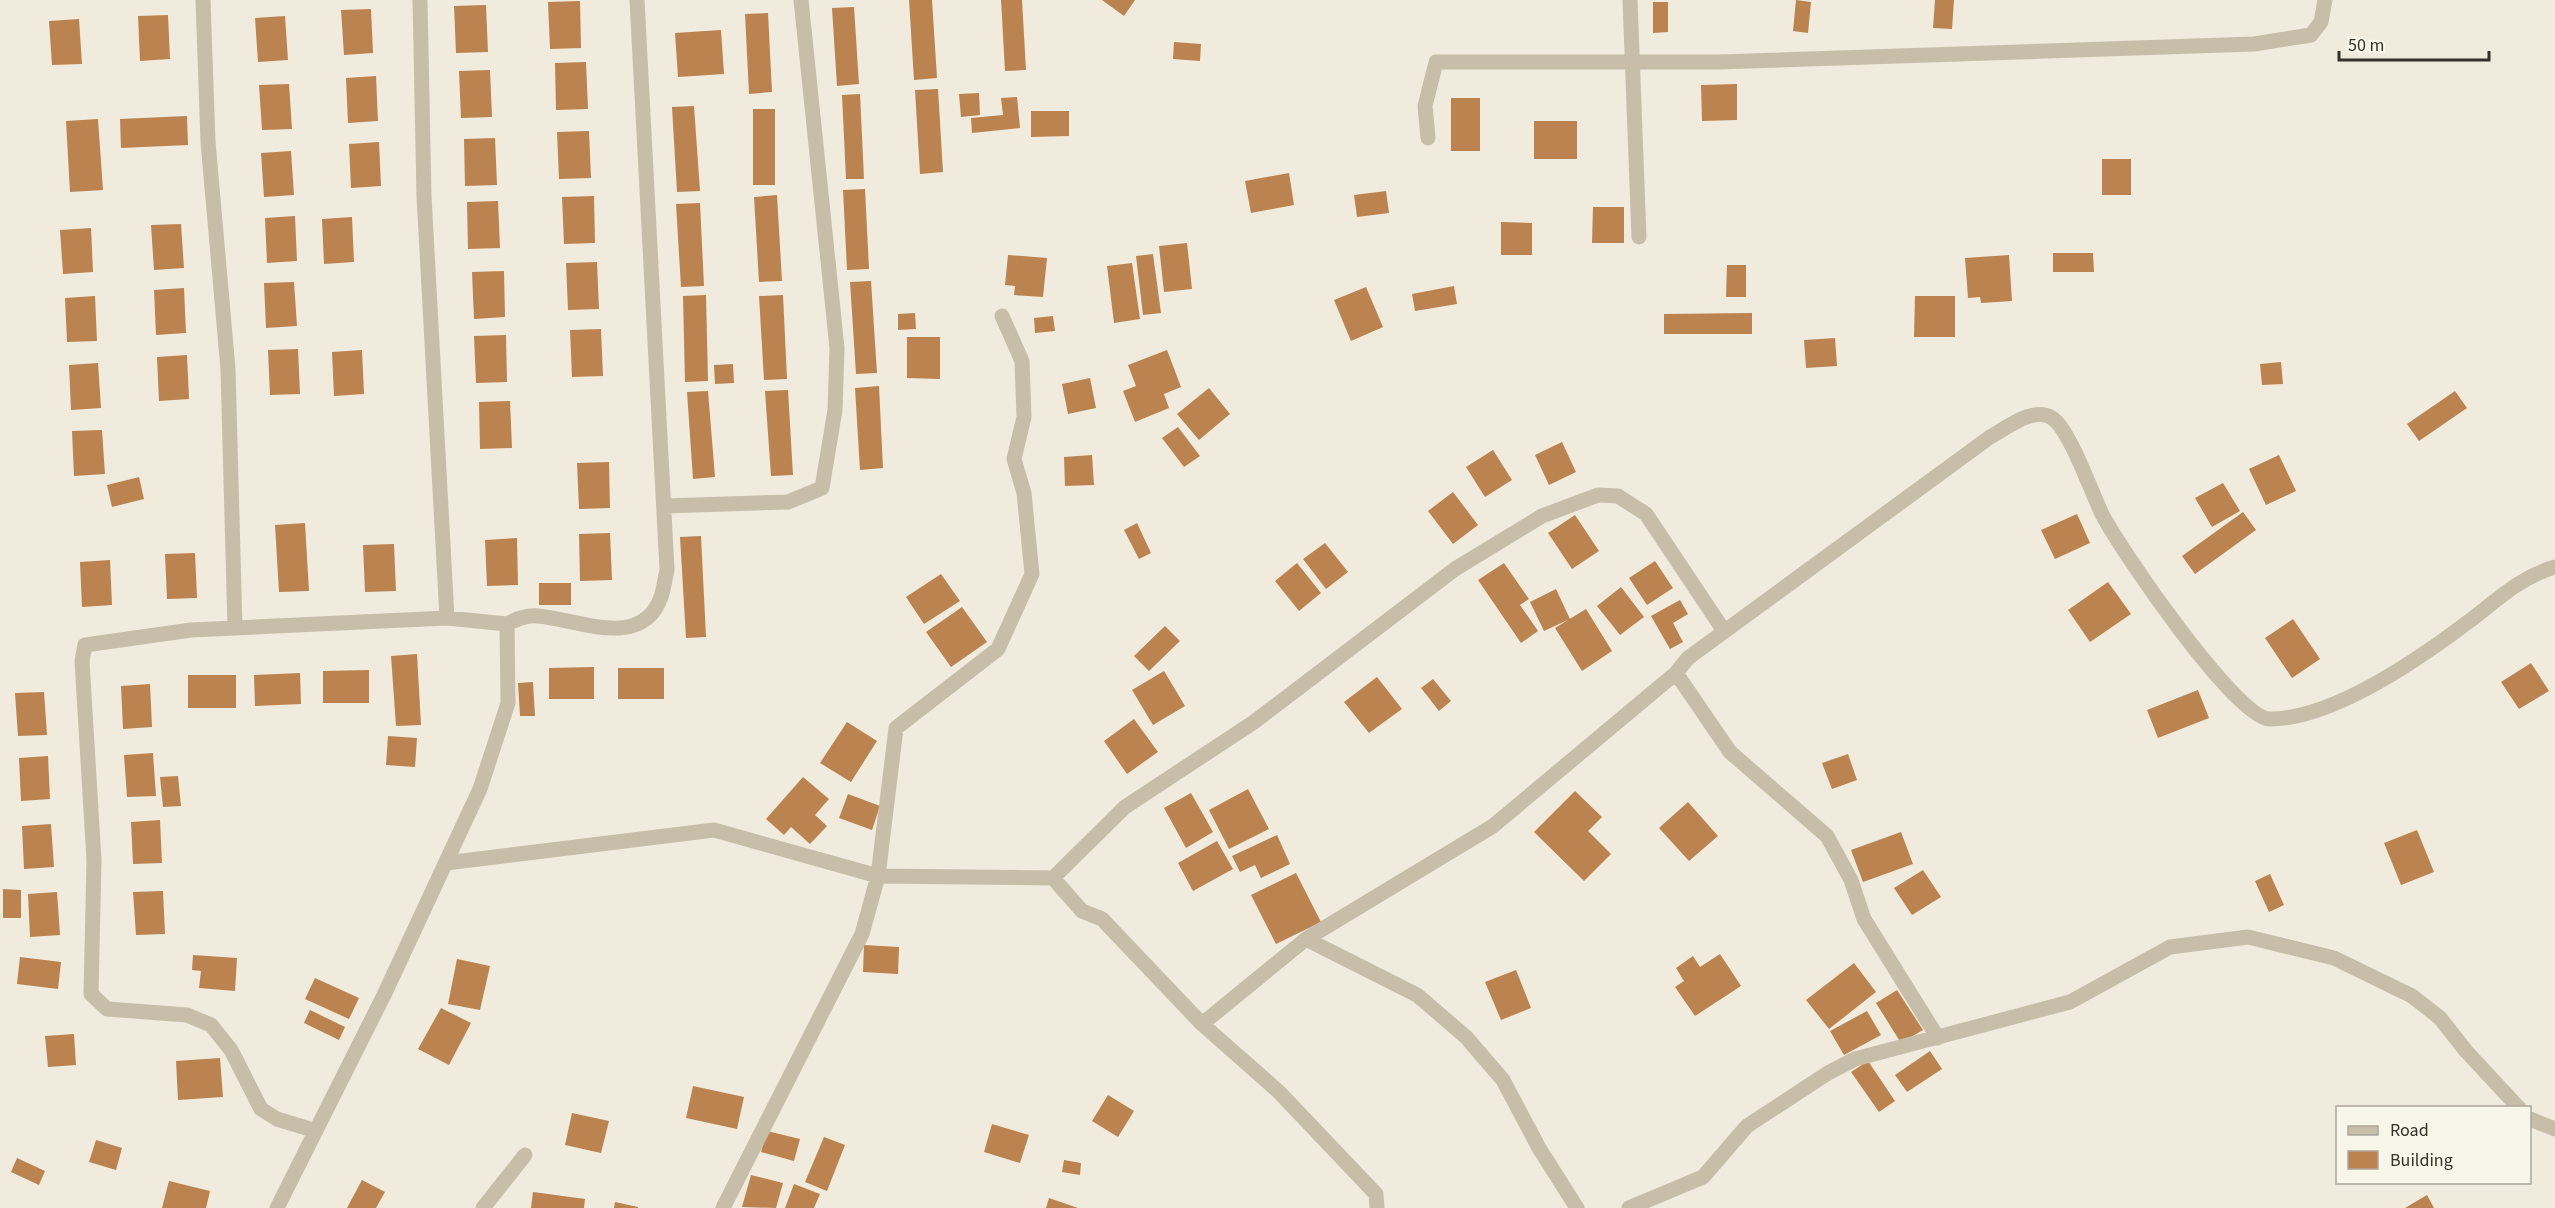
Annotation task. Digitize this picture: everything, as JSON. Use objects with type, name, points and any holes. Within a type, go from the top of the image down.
[{"type":"street","points":[[203,0],[208,142],[228,369],[235,628]]},
{"type":"street","points":[[420,0],[424,196],[447,618]]},
{"type":"street","points":[[316,1131],[277,1119],[261,1109],[231,1050],[212,1025],[187,1015],[107,1009],[91,994],[94,861],[81,661],[85,645],[191,630],[447,618],[507,624],[521,617],[537,616],[594,627],[627,628],[648,619],[661,598],[667,570],[637,0]]},
{"type":"street","points":[[664,506],[788,502],[822,488],[835,410],[837,348],[801,0]]},
{"type":"street","points":[[1630,0],[1639,237]]},
{"type":"street","points":[[1428,138],[1425,106],[1436,62],[1632,63],[2254,44],[2311,35],[2321,22],[2325,0]]},
{"type":"street","points":[[723,1208],[862,934],[878,876],[896,728],[998,649],[1032,574],[1024,493],[1014,459],[1024,417],[1022,361],[1002,316]]},
{"type":"street","points":[[1202,1023],[1306,939],[1493,826],[1676,673],[1688,658],[1990,437],[2032,414],[2052,417],[2063,429],[2103,516],[2156,601],[2242,703],[2267,719],[2303,716],[2364,689],[2434,648],[2531,574],[2555,567]]},
{"type":"street","points":[[446,862],[714,830],[878,876],[1053,878],[1125,807],[1254,722],[1455,569],[1542,516],[1598,495],[1618,496],[1646,514],[1724,632]]},
{"type":"street","points":[[277,1208],[384,995],[480,789],[508,703],[507,624]]},
{"type":"street","points":[[1676,673],[1730,752],[1827,836],[1851,880],[1864,919],[1938,1038]]},
{"type":"street","points":[[1053,878],[1082,911],[1102,919],[1202,1023],[1279,1092],[1376,1194],[1377,1208]]},
{"type":"street","points":[[1629,1208],[1703,1177],[1748,1126],[1828,1073],[1855,1059],[2070,1002],[2170,947],[2248,937],[2334,958],[2412,996],[2440,1018],[2466,1051],[2518,1106]]},
{"type":"street","points":[[1306,939],[1417,995],[1466,1037],[1503,1080],[1539,1148],[1577,1208]]},
{"type":"street","points":[[2531,1120],[2555,1129]]},
{"type":"street","points":[[483,1208],[525,1155]]},
{"type":"building","points":[[909,0],[932,0],[937,78],[914,80]]},
{"type":"building","points":[[1001,0],[1022,0],[1026,70],[1005,71]]},
{"type":"building","points":[[1102,0],[1135,0],[1124,16]]},
{"type":"building","points":[[1796,0],[1811,2],[1808,33],[1793,31]]},
{"type":"building","points":[[1935,0],[1954,0],[1952,29],[1933,28]]},
{"type":"building","points":[[580,1],[581,48],[550,49],[548,2]]},
{"type":"building","points":[[1653,2],[1668,2],[1668,32],[1653,33]]},
{"type":"building","points":[[486,5],[488,52],[456,53],[454,6]]},
{"type":"building","points":[[854,7],[859,84],[837,86],[832,8]]},
{"type":"building","points":[[371,9],[373,53],[344,55],[341,10]]},
{"type":"building","points":[[768,13],[772,92],[749,94],[745,14]]},
{"type":"building","points":[[168,15],[170,59],[140,61],[138,16]]},
{"type":"building","points":[[285,16],[288,60],[258,62],[255,18]]},
{"type":"building","points":[[79,19],[82,64],[52,65],[49,21]]},
{"type":"building","points":[[721,30],[724,74],[678,77],[675,33]]},
{"type":"building","points":[[1174,42],[1201,44],[1200,61],[1173,59]]},
{"type":"building","points":[[586,62],[588,109],[556,110],[555,63]]},
{"type":"building","points":[[490,70],[492,117],[461,118],[459,71]]},
{"type":"building","points":[[376,76],[378,121],[348,123],[346,78]]},
{"type":"building","points":[[289,84],[292,129],[262,130],[259,85]]},
{"type":"building","points":[[1737,84],[1737,120],[1702,121],[1701,85]]},
{"type":"building","points":[[938,89],[943,172],[920,174],[915,90]]},
{"type":"building","points":[[979,93],[980,115],[961,117],[959,94]]},
{"type":"building","points":[[860,94],[864,179],[846,179],[842,95]]},
{"type":"building","points":[[1017,97],[1020,128],[972,133],[971,118],[1003,115],[1001,98]]},
{"type":"building","points":[[1451,98],[1480,98],[1480,151],[1451,151]]},
{"type":"building","points":[[694,106],[700,191],[677,192],[672,107]]},
{"type":"building","points":[[753,109],[775,109],[775,185],[753,185]]},
{"type":"building","points":[[1031,111],[1069,111],[1069,136],[1031,137]]},
{"type":"building","points":[[187,116],[188,145],[121,148],[120,119]]},
{"type":"building","points":[[98,119],[103,190],[70,192],[66,121]]},
{"type":"building","points":[[1534,121],[1577,121],[1577,159],[1534,159]]},
{"type":"building","points":[[589,131],[591,178],[559,179],[557,132]]},
{"type":"building","points":[[495,138],[497,185],[465,186],[464,139]]},
{"type":"building","points":[[379,142],[381,186],[351,188],[349,144]]},
{"type":"building","points":[[291,151],[294,195],[264,197],[261,153]]},
{"type":"building","points":[[2102,159],[2131,159],[2131,195],[2102,195]]},
{"type":"building","points":[[1289,173],[1294,205],[1251,213],[1245,181]]},
{"type":"building","points":[[865,189],[869,269],[847,270],[843,190]]},
{"type":"building","points":[[1386,191],[1389,213],[1357,217],[1354,195]]},
{"type":"building","points":[[777,195],[782,281],[759,282],[754,197]]},
{"type":"building","points":[[594,196],[595,243],[564,244],[562,197]]},
{"type":"building","points":[[498,201],[500,248],[468,249],[467,202]]},
{"type":"building","points":[[700,203],[704,286],[681,287],[676,204]]},
{"type":"building","points":[[1593,207],[1624,207],[1624,243],[1592,243]]},
{"type":"building","points":[[295,216],[297,261],[267,263],[265,218]]},
{"type":"building","points":[[352,217],[354,262],[324,264],[322,219]]},
{"type":"building","points":[[1501,222],[1532,223],[1532,255],[1501,255]]},
{"type":"building","points":[[181,224],[184,268],[154,270],[151,225]]},
{"type":"building","points":[[91,228],[93,272],[63,274],[60,230]]},
{"type":"building","points":[[1187,243],[1192,289],[1164,292],[1159,246]]},
{"type":"building","points":[[2053,253],[2093,253],[2094,272],[2053,272]]},
{"type":"building","points":[[1153,254],[1161,313],[1143,315],[1136,256]]},
{"type":"building","points":[[1008,255],[1047,258],[1043,297],[1014,295],[1015,286],[1005,285]]},
{"type":"building","points":[[2009,255],[2012,301],[1981,303],[1980,297],[1968,298],[1965,258]]},
{"type":"building","points":[[597,262],[599,309],[568,310],[566,263]]},
{"type":"building","points":[[1132,263],[1140,319],[1114,323],[1107,266]]},
{"type":"building","points":[[1727,265],[1746,265],[1746,297],[1726,297]]},
{"type":"building","points":[[504,271],[505,317],[474,319],[472,272]]},
{"type":"building","points":[[871,281],[877,373],[856,374],[850,282]]},
{"type":"building","points":[[294,282],[297,326],[266,328],[264,283]]},
{"type":"building","points":[[1454,286],[1457,304],[1415,311],[1412,294]]},
{"type":"building","points":[[1366,287],[1383,327],[1351,341],[1334,300]]},
{"type":"building","points":[[184,288],[186,333],[156,335],[154,290]]},
{"type":"building","points":[[706,295],[708,381],[685,382],[683,296]]},
{"type":"building","points":[[783,295],[787,379],[764,380],[759,296]]},
{"type":"building","points":[[95,296],[97,341],[67,342],[65,298]]},
{"type":"building","points":[[1915,296],[1955,296],[1955,337],[1914,337]]},
{"type":"building","points":[[915,313],[916,329],[898,330],[898,314]]},
{"type":"building","points":[[1752,313],[1752,334],[1664,334],[1664,314]]},
{"type":"building","points":[[1053,316],[1055,331],[1035,333],[1034,318]]},
{"type":"building","points":[[601,329],[603,376],[572,377],[570,330]]},
{"type":"building","points":[[506,335],[507,382],[476,383],[474,336]]},
{"type":"building","points":[[907,337],[940,337],[940,379],[907,378]]},
{"type":"building","points":[[1835,338],[1837,366],[1806,368],[1804,340]]},
{"type":"building","points":[[298,349],[300,394],[270,395],[268,350]]},
{"type":"building","points":[[362,350],[364,394],[334,396],[332,352]]},
{"type":"building","points":[[1167,350],[1181,387],[1164,394],[1169,408],[1135,422],[1123,391],[1136,386],[1128,365]]},
{"type":"building","points":[[187,355],[189,399],[159,401],[157,357]]},
{"type":"building","points":[[2281,362],[2283,384],[2262,385],[2260,364]]},
{"type":"building","points":[[98,363],[101,408],[71,410],[69,365]]},
{"type":"building","points":[[733,364],[734,383],[715,384],[714,365]]},
{"type":"building","points":[[1090,378],[1096,408],[1068,414],[1062,384]]},
{"type":"building","points":[[879,386],[883,468],[860,470],[855,388]]},
{"type":"building","points":[[1209,388],[1230,414],[1199,440],[1177,414]]},
{"type":"building","points":[[788,390],[793,475],[771,476],[765,391]]},
{"type":"building","points":[[708,391],[715,477],[693,479],[687,392]]},
{"type":"building","points":[[2455,391],[2467,408],[2419,441],[2407,424]]},
{"type":"building","points":[[510,401],[512,448],[480,449],[479,402]]},
{"type":"building","points":[[1178,427],[1200,456],[1184,467],[1162,438]]},
{"type":"building","points":[[102,430],[105,474],[74,476],[72,431]]},
{"type":"building","points":[[1562,442],[1576,472],[1549,485],[1535,455]]},
{"type":"building","points":[[1493,450],[1512,480],[1485,497],[1466,467]]},
{"type":"building","points":[[1092,455],[1094,485],[1065,486],[1064,457]]},
{"type":"building","points":[[2279,455],[2296,491],[2266,505],[2249,469]]},
{"type":"building","points":[[609,462],[610,508],[579,509],[577,463]]},
{"type":"building","points":[[139,477],[144,499],[112,507],[107,485]]},
{"type":"building","points":[[2223,483],[2240,511],[2212,527],[2195,498]]},
{"type":"building","points":[[1453,492],[1478,525],[1453,544],[1428,511]]},
{"type":"building","points":[[2243,512],[2256,530],[2195,574],[2182,556]]},
{"type":"building","points":[[2077,514],[2090,543],[2055,559],[2041,530]]},
{"type":"building","points":[[1575,515],[1599,551],[1572,569],[1548,533]]},
{"type":"building","points":[[305,523],[309,591],[279,592],[275,525]]},
{"type":"building","points":[[1137,523],[1151,553],[1139,559],[1124,530]]},
{"type":"building","points":[[610,533],[612,580],[580,581],[579,534]]},
{"type":"building","points":[[701,536],[706,637],[686,638],[680,537]]},
{"type":"building","points":[[517,538],[518,585],[487,586],[485,540]]},
{"type":"building","points":[[1325,543],[1348,572],[1326,589],[1303,559]]},
{"type":"building","points":[[394,544],[396,591],[365,592],[363,545]]},
{"type":"building","points":[[195,553],[197,598],[167,599],[165,554]]},
{"type":"building","points":[[110,560],[112,605],[82,607],[80,562]]},
{"type":"building","points":[[1655,561],[1673,588],[1647,605],[1629,578]]},
{"type":"building","points":[[1297,563],[1321,593],[1299,611],[1275,581]]},
{"type":"building","points":[[1504,563],[1529,599],[1520,605],[1538,631],[1521,643],[1478,580]]},
{"type":"building","points":[[941,574],[960,601],[924,624],[906,597]]},
{"type":"building","points":[[2108,582],[2131,614],[2090,642],[2068,610]]},
{"type":"building","points":[[539,583],[571,583],[571,605],[539,605]]},
{"type":"building","points":[[1621,587],[1644,617],[1620,635],[1597,606]]},
{"type":"building","points":[[1556,589],[1570,619],[1544,631],[1530,602]]},
{"type":"building","points":[[1680,600],[1688,614],[1673,623],[1683,642],[1670,649],[1651,616]]},
{"type":"building","points":[[962,607],[987,642],[951,667],[926,632]]},
{"type":"building","points":[[1586,609],[1612,651],[1582,671],[1555,628]]},
{"type":"building","points":[[2293,619],[2320,659],[2292,678],[2265,638]]},
{"type":"building","points":[[1165,626],[1180,641],[1149,671],[1134,656]]},
{"type":"building","points":[[417,654],[421,725],[396,726],[391,656]]},
{"type":"building","points":[[2531,663],[2549,691],[2519,709],[2501,682]]},
{"type":"building","points":[[594,667],[594,699],[549,699],[549,668]]},
{"type":"building","points":[[618,668],[664,668],[664,699],[618,699]]},
{"type":"building","points":[[369,670],[369,703],[323,703],[323,671]]},
{"type":"building","points":[[1164,671],[1185,706],[1153,725],[1132,690]]},
{"type":"building","points":[[300,673],[301,704],[255,706],[254,675]]},
{"type":"building","points":[[188,675],[236,675],[236,708],[188,708]]},
{"type":"building","points":[[1377,677],[1402,709],[1369,733],[1344,702]]},
{"type":"building","points":[[1433,679],[1451,701],[1439,711],[1421,688]]},
{"type":"building","points":[[533,682],[535,716],[520,716],[518,683]]},
{"type":"building","points":[[150,684],[152,727],[123,729],[121,686]]},
{"type":"building","points":[[2198,690],[2209,718],[2158,738],[2147,710]]},
{"type":"building","points":[[44,692],[47,735],[18,736],[15,693]]},
{"type":"building","points":[[1134,719],[1158,752],[1127,774],[1104,741]]},
{"type":"building","points":[[847,722],[877,741],[851,782],[820,763]]},
{"type":"building","points":[[388,736],[417,738],[415,767],[386,765]]},
{"type":"building","points":[[153,753],[156,796],[127,797],[124,755]]},
{"type":"building","points":[[1848,754],[1857,780],[1832,789],[1822,763]]},
{"type":"building","points":[[48,756],[50,799],[21,801],[19,758]]},
{"type":"building","points":[[178,776],[181,806],[163,807],[160,777]]},
{"type":"building","points":[[803,777],[829,799],[815,815],[827,826],[810,844],[791,827],[784,835],[766,819]]},
{"type":"building","points":[[1248,789],[1269,829],[1229,849],[1209,810]]},
{"type":"building","points":[[1575,791],[1602,817],[1588,831],[1611,854],[1584,881],[1534,832]]},
{"type":"building","points":[[1191,793],[1213,832],[1186,848],[1164,808]]},
{"type":"building","points":[[848,794],[880,806],[872,830],[839,818]]},
{"type":"building","points":[[1688,802],[1718,836],[1689,861],[1659,828]]},
{"type":"building","points":[[160,820],[162,863],[133,864],[131,822]]},
{"type":"building","points":[[51,824],[54,867],[24,869],[22,826]]},
{"type":"building","points":[[2417,830],[2434,872],[2401,885],[2384,843]]},
{"type":"building","points":[[1901,832],[1913,864],[1863,882],[1851,850]]},
{"type":"building","points":[[1277,835],[1290,864],[1261,878],[1255,865],[1240,872],[1232,856]]},
{"type":"building","points":[[1217,841],[1233,869],[1193,891],[1178,863]]},
{"type":"building","points":[[1923,870],[1941,897],[1912,915],[1894,888]]},
{"type":"building","points":[[1296,873],[1321,922],[1276,944],[1251,895]]},
{"type":"building","points":[[2270,874],[2284,905],[2269,912],[2255,881]]},
{"type":"building","points":[[3,889],[21,890],[21,918],[3,918]]},
{"type":"building","points":[[163,891],[165,934],[136,935],[133,892]]},
{"type":"building","points":[[57,892],[60,935],[30,937],[28,894]]},
{"type":"building","points":[[864,945],[899,947],[898,974],[863,972]]},
{"type":"building","points":[[1720,954],[1741,986],[1695,1016],[1675,987],[1684,981],[1676,968],[1693,956],[1700,967]]},
{"type":"building","points":[[193,955],[237,958],[235,991],[199,988],[201,971],[192,970]]},
{"type":"building","points":[[20,957],[61,962],[58,989],[17,984]]},
{"type":"building","points":[[457,959],[490,966],[480,1010],[448,1004]]},
{"type":"building","points":[[1854,963],[1876,992],[1829,1029],[1806,1000]]},
{"type":"building","points":[[1516,970],[1531,1008],[1501,1020],[1485,982]]},
{"type":"building","points":[[315,978],[359,998],[349,1019],[305,999]]},
{"type":"building","points":[[1897,990],[1923,1030],[1901,1043],[1876,1003]]},
{"type":"building","points":[[441,1008],[471,1023],[449,1065],[418,1049]]},
{"type":"building","points":[[310,1010],[345,1027],[339,1040],[304,1023]]},
{"type":"building","points":[[1867,1011],[1881,1035],[1844,1055],[1830,1031]]},
{"type":"building","points":[[74,1034],[76,1065],[48,1067],[45,1036]]},
{"type":"building","points":[[1930,1051],[1942,1069],[1907,1092],[1895,1075]]},
{"type":"building","points":[[220,1058],[223,1097],[178,1100],[176,1061]]},
{"type":"building","points":[[1868,1061],[1895,1101],[1879,1112],[1851,1072]]},
{"type":"building","points":[[693,1086],[744,1097],[737,1129],[686,1118]]},
{"type":"building","points":[[1108,1095],[1134,1111],[1118,1137],[1092,1121]]},
{"type":"building","points":[[572,1113],[609,1121],[601,1153],[565,1145]]},
{"type":"building","points":[[992,1124],[1029,1135],[1020,1163],[984,1152]]},
{"type":"building","points":[[767,1131],[800,1139],[794,1161],[761,1152]]},
{"type":"building","points":[[824,1137],[845,1145],[827,1191],[805,1182]]},
{"type":"building","points":[[96,1140],[122,1148],[116,1170],[89,1162]]},
{"type":"building","points":[[17,1158],[45,1171],[39,1185],[11,1172]]},
{"type":"building","points":[[1064,1160],[1081,1163],[1080,1175],[1062,1172]]},
{"type":"building","points":[[751,1175],[783,1183],[776,1208],[742,1207]]},
{"type":"building","points":[[362,1180],[385,1192],[376,1208],[347,1208]]},
{"type":"building","points":[[169,1181],[210,1191],[206,1208],[162,1208]]},
{"type":"building","points":[[794,1184],[820,1194],[814,1208],[785,1208]]},
{"type":"building","points":[[533,1192],[585,1199],[584,1208],[531,1208]]},
{"type":"building","points":[[2427,1195],[2434,1208],[2405,1208]]},
{"type":"building","points":[[1049,1198],[1078,1208],[1046,1208]]},
{"type":"building","points":[[615,1202],[638,1207],[638,1208],[614,1208]]}]
